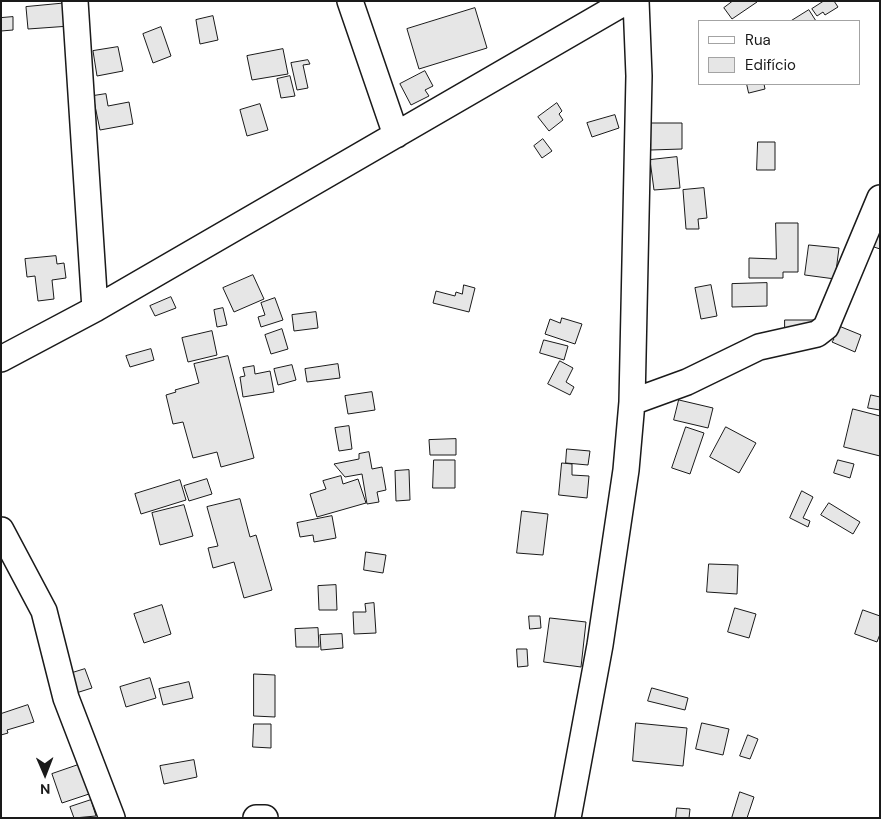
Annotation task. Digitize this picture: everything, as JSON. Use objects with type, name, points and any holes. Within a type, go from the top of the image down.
[{"type":"street","points":[[75,1],[95,309]]},
{"type":"street","points":[[350,1],[396,135]]},
{"type":"street","points":[[1,359],[95,309],[396,135],[588,12],[627,1]]},
{"type":"street","points":[[568,818],[600,645],[626,470],[632,402],[639,76],[636,1]]},
{"type":"street","points":[[632,402],[687,382],[759,347],[817,334],[826,327],[880,198]]},
{"type":"street","points":[[1,530],[44,611],[66,698],[112,818]]},
{"type":"street","points":[[256,818],[266,818]]},
{"type":"building","points":[[733,1],[757,2],[732,19],[724,8]]},
{"type":"building","points":[[824,1],[834,1],[838,7],[825,15],[823,12],[817,16],[812,9]]},
{"type":"building","points":[[68,3],[70,26],[28,29],[26,7]]},
{"type":"building","points":[[475,8],[487,48],[419,69],[407,29]]},
{"type":"building","points":[[809,10],[815,20],[793,20]]},
{"type":"building","points":[[213,16],[218,40],[200,44],[196,20]]},
{"type":"building","points":[[13,17],[13,30],[1,31],[1,18]]},
{"type":"building","points":[[161,27],[171,56],[153,63],[143,34]]},
{"type":"building","points":[[118,47],[123,71],[97,76],[93,51]]},
{"type":"building","points":[[283,49],[288,74],[252,80],[247,56]]},
{"type":"building","points":[[308,60],[310,64],[303,65],[308,88],[297,90],[291,63]]},
{"type":"building","points":[[425,71],[433,86],[425,90],[429,96],[411,105],[400,84]]},
{"type":"building","points":[[290,76],[295,96],[281,98],[277,79]]},
{"type":"building","points":[[747,85],[764,85],[765,89],[749,93]]},
{"type":"building","points":[[106,94],[108,106],[129,102],[133,124],[100,130],[93,96]]},
{"type":"building","points":[[557,103],[562,111],[559,114],[563,120],[549,131],[538,117]]},
{"type":"building","points":[[260,104],[268,130],[247,136],[240,110]]},
{"type":"building","points":[[615,115],[619,128],[592,137],[587,123]]},
{"type":"building","points":[[651,123],[682,123],[682,149],[651,150]]},
{"type":"building","points":[[543,139],[552,151],[542,158],[534,146]]},
{"type":"building","points":[[758,142],[775,142],[775,170],[757,170]]},
{"type":"building","points":[[677,157],[680,188],[654,190],[650,160]]},
{"type":"building","points":[[704,188],[707,218],[698,219],[699,229],[686,229],[683,190]]},
{"type":"building","points":[[776,223],[798,223],[798,272],[783,272],[783,278],[749,278],[749,258],[776,259]]},
{"type":"building","points":[[880,224],[880,249],[871,246]]},
{"type":"building","points":[[809,245],[839,248],[835,279],[805,275]]},
{"type":"building","points":[[56,256],[57,264],[64,263],[66,278],[52,280],[54,299],[38,301],[35,276],[27,277],[25,259]]},
{"type":"building","points":[[253,275],[264,299],[234,312],[223,288]]},
{"type":"building","points":[[767,283],[767,306],[732,307],[732,284]]},
{"type":"building","points":[[464,285],[475,288],[469,312],[433,303],[436,291],[455,296],[456,292],[462,294]]},
{"type":"building","points":[[711,285],[717,316],[701,319],[695,288]]},
{"type":"building","points":[[171,297],[176,308],[155,316],[150,306]]},
{"type":"building","points":[[275,298],[283,320],[261,327],[258,317],[265,315],[261,303]]},
{"type":"building","points":[[223,308],[227,325],[217,327],[214,310]]},
{"type":"building","points":[[316,312],[318,328],[294,331],[292,315]]},
{"type":"building","points":[[562,318],[582,324],[575,344],[545,334],[550,319],[560,323]]},
{"type":"building","points":[[785,320],[815,320],[815,333],[785,332]]},
{"type":"building","points":[[834,324],[861,335],[855,352],[832,342],[834,339],[828,336]]},
{"type":"building","points":[[282,329],[288,349],[271,354],[265,335]]},
{"type":"building","points":[[212,331],[217,355],[188,362],[182,338]]},
{"type":"building","points":[[544,340],[568,346],[564,360],[540,353]]},
{"type":"building","points":[[151,349],[154,360],[130,367],[126,356]]},
{"type":"building","points":[[228,356],[254,458],[221,467],[217,452],[193,458],[183,422],[173,424],[166,395],[176,392],[175,390],[199,383],[194,364]]},
{"type":"building","points":[[560,361],[573,368],[566,382],[574,387],[570,395],[548,384]]},
{"type":"building","points":[[338,364],[340,378],[307,382],[305,369]]},
{"type":"building","points":[[292,365],[296,380],[278,385],[274,369]]},
{"type":"building","points":[[254,366],[255,374],[270,371],[274,392],[243,397],[240,377],[245,376],[243,368]]},
{"type":"building","points":[[372,392],[375,410],[348,414],[345,396]]},
{"type":"building","points":[[871,395],[880,397],[880,410],[868,408]]},
{"type":"building","points":[[679,400],[713,408],[708,428],[674,420]]},
{"type":"building","points":[[853,409],[880,416],[880,456],[844,447]]},
{"type":"building","points":[[349,426],[352,449],[339,451],[335,428]]},
{"type":"building","points":[[686,427],[704,433],[690,474],[672,468]]},
{"type":"building","points":[[726,427],[756,443],[739,473],[710,457]]},
{"type":"building","points":[[456,439],[456,455],[430,455],[429,440]]},
{"type":"building","points":[[567,449],[590,451],[588,465],[566,463]]},
{"type":"building","points":[[369,452],[372,469],[382,467],[386,490],[377,492],[379,502],[367,504],[362,474],[345,477],[334,464],[359,459],[359,454]]},
{"type":"building","points":[[434,460],[455,460],[455,488],[433,488]]},
{"type":"building","points":[[838,460],[854,464],[850,478],[834,473]]},
{"type":"building","points":[[562,463],[572,464],[572,475],[589,476],[587,498],[559,495]]},
{"type":"building","points":[[409,470],[410,500],[396,501],[395,471]]},
{"type":"building","points":[[341,476],[343,484],[358,479],[366,503],[317,517],[310,494],[326,489],[323,481]]},
{"type":"building","points":[[207,479],[212,494],[189,501],[184,486]]},
{"type":"building","points":[[180,480],[186,500],[141,514],[135,494]]},
{"type":"building","points":[[802,491],[813,497],[803,518],[810,521],[808,527],[790,518]]},
{"type":"building","points":[[240,499],[250,537],[256,535],[272,590],[244,598],[234,562],[213,568],[208,548],[218,546],[207,507]]},
{"type":"building","points":[[829,503],[860,522],[853,534],[821,515]]},
{"type":"building","points":[[184,505],[193,536],[160,545],[152,513]]},
{"type":"building","points":[[522,511],[548,514],[543,555],[517,553]]},
{"type":"building","points":[[332,516],[336,538],[314,542],[313,535],[300,537],[297,523]]},
{"type":"building","points":[[366,552],[386,555],[383,573],[364,570]]},
{"type":"building","points":[[709,564],[738,565],[737,594],[707,592]]},
{"type":"building","points":[[336,585],[337,610],[319,610],[318,586]]},
{"type":"building","points":[[374,603],[376,633],[354,634],[353,612],[366,612],[365,604]]},
{"type":"building","points":[[162,605],[171,634],[144,643],[134,614]]},
{"type":"building","points":[[735,608],[756,614],[749,638],[728,632]]},
{"type":"building","points":[[863,610],[880,616],[880,634],[877,642],[855,634]]},
{"type":"building","points":[[529,616],[540,616],[541,628],[530,629]]},
{"type":"building","points":[[550,618],[586,622],[581,667],[544,662]]},
{"type":"building","points":[[318,628],[319,647],[296,647],[295,629]]},
{"type":"building","points":[[342,634],[343,648],[321,650],[320,635]]},
{"type":"building","points":[[517,649],[527,649],[528,666],[518,667]]},
{"type":"building","points":[[85,669],[92,688],[76,693],[69,674]]},
{"type":"building","points":[[254,674],[275,675],[275,717],[254,716]]},
{"type":"building","points":[[150,678],[156,698],[126,707],[120,687]]},
{"type":"building","points":[[189,682],[193,698],[163,705],[159,689]]},
{"type":"building","points":[[652,688],[688,698],[685,710],[648,701]]},
{"type":"building","points":[[28,705],[34,722],[7,730],[8,733],[1,735],[1,714]]},
{"type":"building","points":[[636,723],[687,728],[683,766],[633,761]]},
{"type":"building","points":[[702,723],[729,729],[723,755],[696,749]]},
{"type":"building","points":[[254,724],[271,724],[271,748],[253,747]]},
{"type":"building","points":[[748,735],[758,739],[750,759],[740,756]]},
{"type":"building","points":[[194,760],[197,777],[164,784],[160,766]]},
{"type":"building","points":[[81,764],[92,793],[62,803],[52,774]]},
{"type":"building","points":[[740,792],[754,797],[747,818],[732,818]]},
{"type":"building","points":[[91,800],[96,816],[74,818],[70,807]]},
{"type":"building","points":[[677,808],[690,809],[689,818],[676,818]]}]
